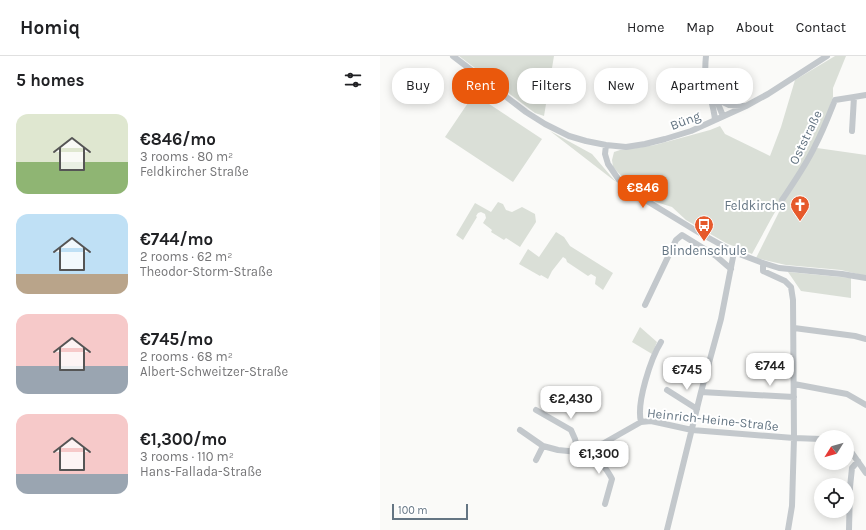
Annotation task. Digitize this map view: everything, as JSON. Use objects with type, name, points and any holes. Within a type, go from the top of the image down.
[{"type":"street","name":"Büng","points":[[452,56],[526,112],[545,124],[569,136],[586,141],[626,147],[645,144],[691,131],[746,106],[768,94],[827,56]]},
{"type":"street","points":[[705,68],[706,56]]},
{"type":"street","name":"Oststraße","points":[[782,200],[798,176],[822,134],[834,100],[866,95]]},
{"type":"street","points":[[852,131],[854,98]]},
{"type":"street","points":[[712,104],[715,120]]},
{"type":"street","points":[[718,104],[723,116]]},
{"type":"street","points":[[729,104],[746,106]]},
{"type":"street","points":[[606,145],[605,154],[608,164],[619,180],[642,198],[734,252],[779,268],[842,274],[866,278]]},
{"type":"street","points":[[645,305],[676,240],[682,235],[716,256],[731,269]]},
{"type":"street","points":[[667,530],[701,392],[721,319],[734,252]]},
{"type":"street","points":[[763,263],[763,271],[785,281],[791,287],[793,300],[794,438],[792,506],[788,530]]},
{"type":"street","points":[[794,328],[855,336],[866,339]]},
{"type":"street","points":[[641,422],[639,416],[643,392],[652,359],[661,342]]},
{"type":"street","points":[[794,384],[847,394],[866,405]]},
{"type":"street","points":[[667,390],[697,409]]},
{"type":"street","points":[[701,392],[794,397]]},
{"type":"street","points":[[536,410],[571,430],[578,452]]},
{"type":"street","name":"Heinrich-Heine-Straße","points":[[520,430],[543,446],[558,450],[578,452],[604,444],[641,422],[651,421],[692,430],[814,439]]},
{"type":"street","points":[[536,460],[543,446]]},
{"type":"street","points":[[593,447],[596,455],[612,479],[605,504]]},
{"type":"street","points":[[854,456],[866,473]]},
{"type":"street","points":[[849,530],[852,468],[858,461]]},
{"type":"shaded area","points":[[459,56],[554,56],[552,68],[517,68],[517,100],[509,94],[509,68],[475,68]]},
{"type":"shaded area","points":[[835,56],[846,56],[833,88],[833,97],[820,134],[752,254],[726,243],[686,220],[672,207],[656,202],[627,182],[613,167],[612,160],[614,152],[655,145],[720,126],[725,134],[770,156],[781,127],[795,80]]},
{"type":"shaded area","points":[[467,104],[489,104],[542,139],[513,182],[445,137]]},
{"type":"shaded area","points":[[523,104],[546,104],[544,116],[535,113]]},
{"type":"shaded area","points":[[550,131],[592,154],[616,182]]},
{"type":"shaded area","points":[[817,148],[866,155],[866,276],[841,270],[786,265],[756,258],[784,202]]},
{"type":"shaded area","points":[[498,202],[503,204],[506,210],[512,212],[522,207],[535,214],[536,222],[520,247],[506,238],[504,240],[491,232],[492,230],[483,223],[486,218],[485,214],[481,212],[476,216],[477,217],[463,240],[456,235],[475,203],[491,212]]},
{"type":"shaded area","points":[[556,232],[564,237],[570,246],[613,273],[603,290],[595,284],[596,277],[591,274],[588,276],[567,262],[563,257],[552,271],[548,279],[519,264],[528,249],[539,257]]},
{"type":"shaded area","points":[[788,272],[851,278],[851,298],[801,291]]},
{"type":"shaded area","points":[[640,327],[657,342],[652,354],[632,342]]},
{"type":"place","name":"Feldkirche","points":[[800,222]]},
{"type":"place","name":"Blindenschule","points":[[704,242]]}]
